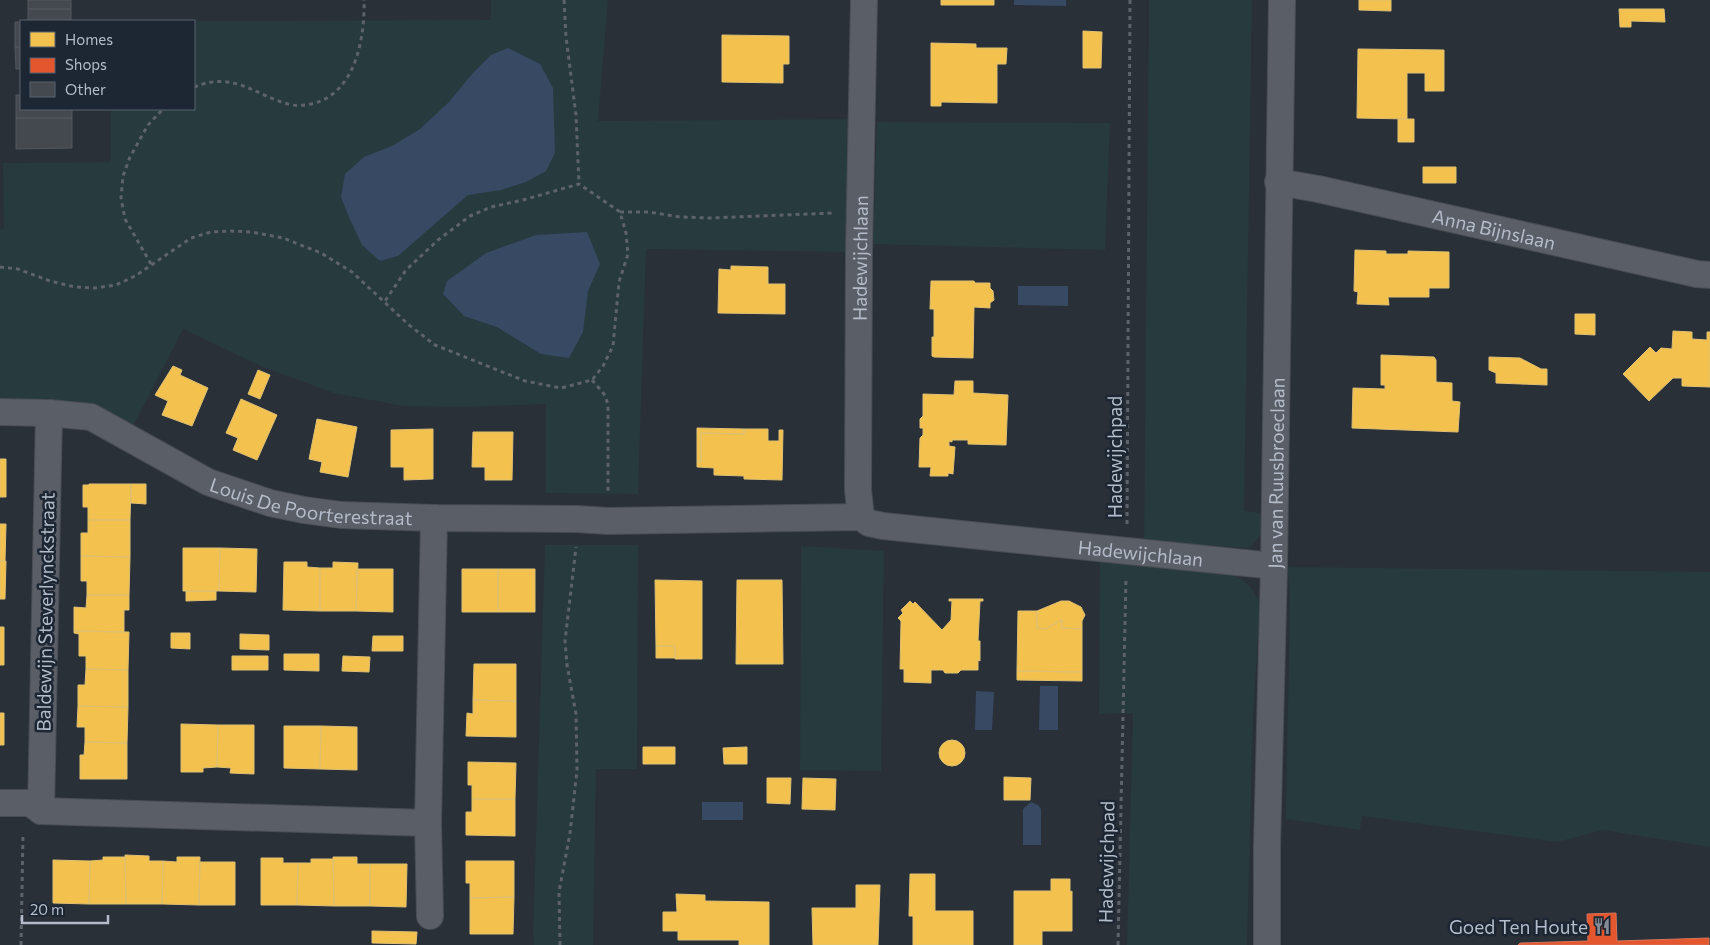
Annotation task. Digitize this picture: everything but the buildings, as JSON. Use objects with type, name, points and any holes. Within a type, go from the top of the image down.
[{"type":"street","name":"Hadewijchlaan","points":[[861,517],[858,490],[864,0]]},
{"type":"street","name":"Jan van Ruusbroeclaan","points":[[1267,945],[1267,846],[1274,566],[1282,0]]},
{"type":"street","name":"Anna Bijnslaan","points":[[1278,182],[1328,191],[1697,274],[1710,275]]},
{"type":"street","name":"Louis De Poorterestraat","points":[[0,412],[49,413],[91,417],[208,482],[270,503],[341,515],[641,521]]},
{"type":"street","name":"Baldewijn Steverlynckstraat","points":[[41,812],[49,413]]},
{"type":"street","name":"Hadewijchlaan","points":[[641,521],[861,517],[869,523],[884,526],[1274,566]]},
{"type":"street","points":[[430,916],[428,823],[434,518]]},
{"type":"street","points":[[0,803],[30,804],[41,812],[428,823]]},
{"type":"path","points":[[195,87],[224,82],[250,88],[294,105],[308,105],[320,102],[332,95],[341,86],[351,70],[360,46],[364,0]]},
{"type":"path","points":[[564,0],[566,38],[576,115],[579,184]]},
{"type":"path","name":"Hadewijchpad","points":[[1118,945],[1127,550],[1130,0]]},
{"type":"path","points":[[151,264],[125,219],[120,198],[130,157],[148,125],[161,110]]},
{"type":"path","points":[[579,184],[620,212],[649,212],[680,217],[711,218],[860,212]]},
{"type":"path","points":[[385,301],[406,270],[438,240],[470,216],[491,207],[579,184]]},
{"type":"path","points":[[0,267],[18,269],[67,285],[95,288],[116,285],[135,276],[191,238],[211,232],[251,232],[283,238],[321,253],[352,272],[409,325],[434,345],[524,381],[561,388],[592,380],[603,366],[613,346],[619,282],[628,254],[626,233],[620,212]]},
{"type":"path","points":[[592,380],[604,394],[608,404],[608,521]]},
{"type":"path","points":[[560,945],[559,892],[570,833],[577,770],[576,714],[573,688],[567,665],[565,641],[575,556],[576,519]]},
{"type":"path","points":[[21,945],[22,834],[41,812]]},
{"type":"green space","points":[[491,0],[608,0],[598,121],[852,119],[849,252],[646,249],[638,494],[546,493],[546,404],[464,407],[403,406],[334,393],[263,367],[183,329],[132,428],[90,403],[0,399],[0,229],[4,228],[3,163],[111,162],[111,110],[195,110],[195,21],[491,20]]},
{"type":"green space","points":[[1149,0],[1252,0],[1244,511],[1260,513],[1262,532],[1253,545],[1248,548],[1144,541]]},
{"type":"green space","points":[[877,122],[1110,123],[1105,250],[873,244]]},
{"type":"green space","points":[[545,545],[638,545],[637,769],[596,769],[593,945],[534,945]]},
{"type":"green space","points":[[801,546],[884,551],[881,771],[800,770]]},
{"type":"green space","points":[[1100,562],[1232,573],[1250,586],[1258,600],[1260,606],[1253,716],[1247,945],[1127,945],[1133,713],[1099,714]]},
{"type":"green space","points":[[1287,567],[1710,572],[1710,847],[1603,830],[1557,842],[1362,816],[1360,830],[1286,819],[1290,594]]},
{"type":"water","points":[[1014,0],[1066,0],[1066,6],[1014,5]]},
{"type":"water","points":[[508,48],[540,64],[553,88],[555,153],[546,171],[526,182],[501,190],[468,195],[398,256],[380,261],[362,245],[348,215],[341,197],[345,174],[364,157],[392,146],[420,129],[449,102],[472,74],[491,55]]},
{"type":"water","points":[[587,232],[600,264],[588,291],[583,332],[569,358],[541,354],[497,327],[464,316],[443,294],[447,281],[486,253],[536,235]]},
{"type":"water","points":[[1018,286],[1068,286],[1068,306],[1018,305]]},
{"type":"water","points":[[1040,686],[1058,686],[1058,730],[1039,730]]},
{"type":"water","points":[[976,691],[994,692],[992,730],[975,730]]},
{"type":"water","points":[[702,802],[743,802],[743,820],[702,820]]},
{"type":"water","points":[[1031,802],[1038,805],[1041,809],[1041,845],[1023,845],[1023,809]]},
{"type":"place","name":"Goed Ten Houte","points":[[1602,926]]}]
